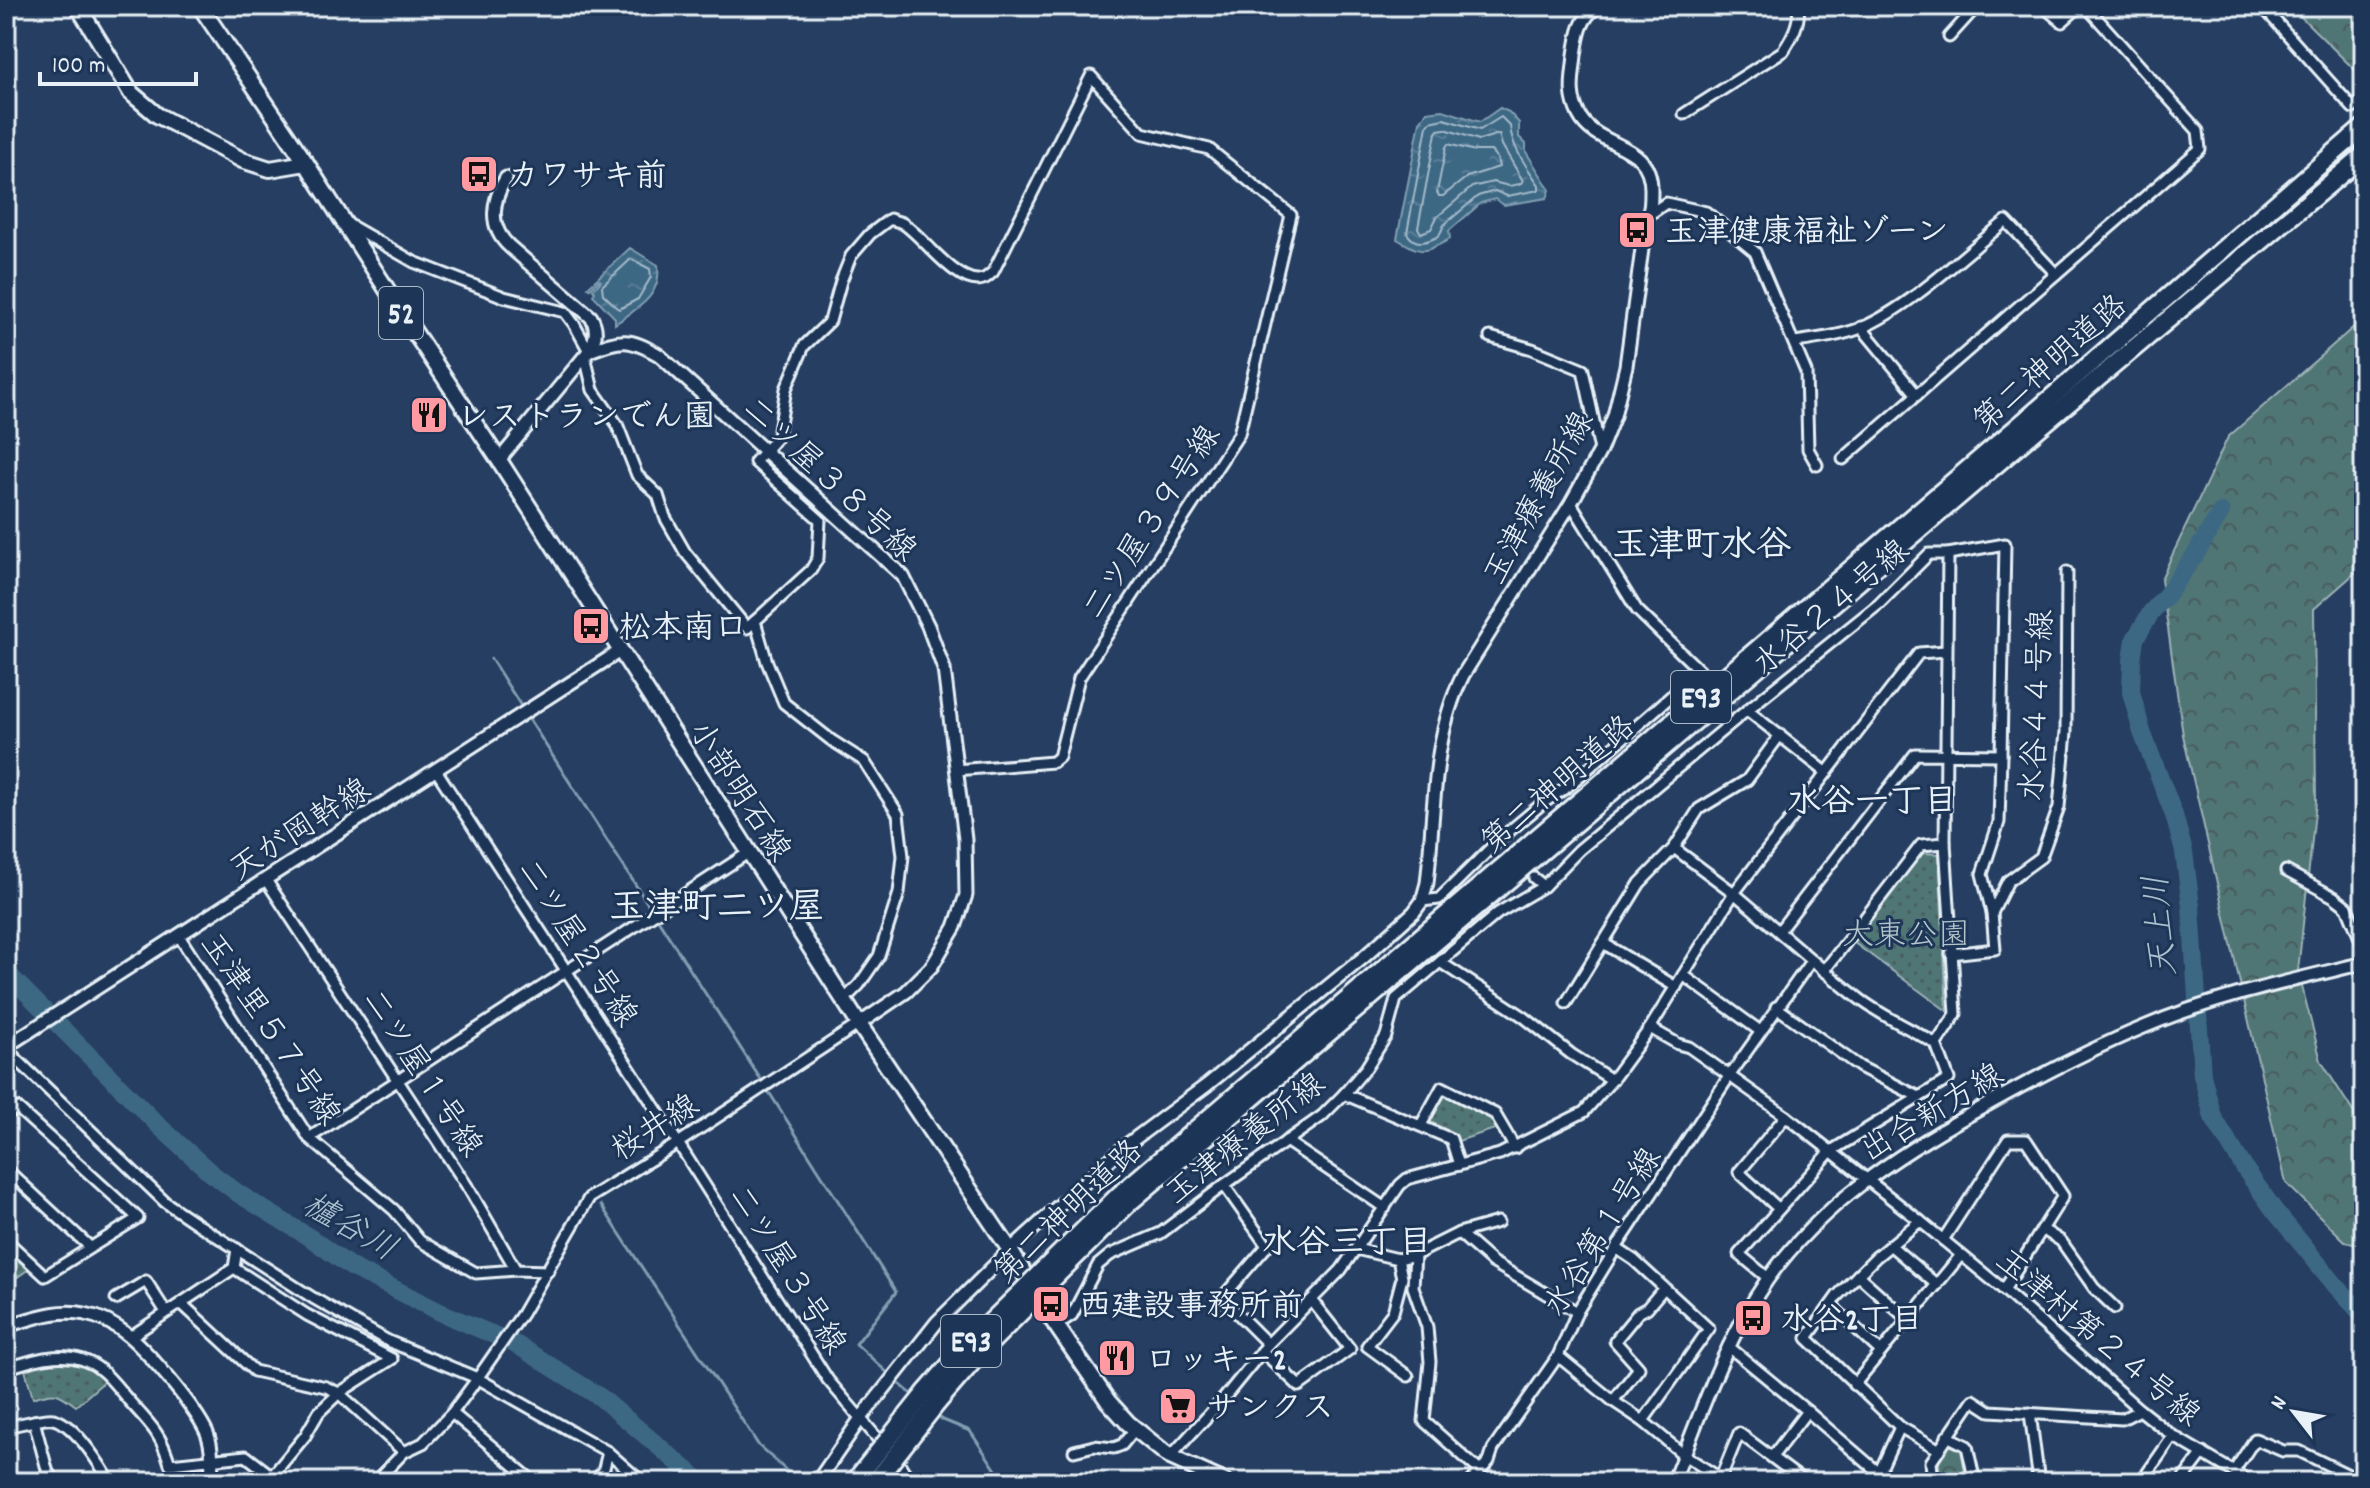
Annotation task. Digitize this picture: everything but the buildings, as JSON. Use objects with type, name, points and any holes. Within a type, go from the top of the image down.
[{"type":"highway","name":"第二神明道路","points":[[854,1482],[931,1398],[980,1353],[1023,1300],[1132,1184],[2364,127]]},
{"type":"highway","name":"第二神明道路","points":[[1046,1277],[2039,428],[2364,155]]},
{"type":"highway","name":"第二神明道路","points":[[875,1482],[931,1398]]},
{"type":"main road","points":[[78,6],[131,93],[157,115],[211,145],[256,165],[270,169],[306,163]]},
{"type":"main road","name":"小部明石線","points":[[200,6],[306,163],[748,853],[1108,1401],[1135,1429],[1170,1457],[1225,1482]]},
{"type":"street","name":"玉津療養所線","points":[[817,1482],[861,1418],[937,1322],[1010,1250],[1125,1146],[1218,1076],[1364,957],[1422,901],[1427,883],[1440,742],[1452,697],[1600,451],[1614,416],[1626,366],[1646,220],[1650,214],[1651,182],[1637,154],[1591,131],[1580,118],[1570,90],[1580,27],[1597,6]]},
{"type":"street","points":[[1684,114],[1783,51],[1793,37],[1800,12],[1798,6]]},
{"type":"street","points":[[1949,37],[1977,6]]},
{"type":"street","points":[[1843,459],[2200,149],[2198,131],[2083,6],[2062,22],[2043,6]]},
{"type":"street","points":[[2262,6],[2353,108],[2364,98]]},
{"type":"street","name":"二ツ屋３９号線","points":[[766,451],[778,436],[786,389],[804,346],[830,321],[851,256],[870,234],[890,219],[904,224],[945,263],[963,275],[982,280],[993,272],[1091,76],[1142,133],[1209,149],[1291,215],[1239,434],[1079,678],[1059,757],[1053,762],[956,770]]},
{"type":"street","points":[[499,460],[587,354],[595,340],[596,324],[499,235],[493,212],[494,200],[506,178]]},
{"type":"street","points":[[1650,214],[1666,203],[1706,212],[1755,252],[1806,372],[1808,449],[1817,465]]},
{"type":"street","points":[[1795,342],[1820,339],[1861,327],[1900,306],[2006,221],[2056,274]]},
{"type":"street","points":[[343,222],[414,262],[504,297],[565,312],[574,324],[587,354],[593,390],[617,424],[637,475],[658,495],[665,517],[685,552],[747,628],[811,570],[818,558],[820,520],[755,462],[766,451]]},
{"type":"street","points":[[1861,327],[1917,395]]},
{"type":"street","points":[[1490,337],[1532,349],[1583,370],[1600,451]]},
{"type":"street","name":"二ツ屋３８号線","points":[[587,354],[616,341],[636,342],[659,355],[903,576],[928,626],[944,669],[965,839],[966,895],[955,927],[932,966],[906,992],[859,1024]]},
{"type":"street","name":"玉津療養所線","points":[[1422,901],[1439,899],[1501,838],[1567,787],[1700,671],[1637,610],[1571,503]]},
{"type":"street","name":"水谷２４号線","points":[[1544,886],[1579,850],[1879,604],[1929,554],[1948,554],[2005,544],[2001,755]]},
{"type":"street","points":[[1936,1044],[1956,1014],[1945,843],[1948,554]]},
{"type":"street","name":"水谷４４号線","points":[[1992,913],[2008,881],[2041,857],[2059,807],[2066,732],[2067,572]]},
{"type":"street","points":[[755,621],[784,703],[864,761],[898,814],[903,856],[899,893],[879,956],[859,985],[844,1000]]},
{"type":"street","name":"天が岡幹線","points":[[8,1046],[620,651]]},
{"type":"street","points":[[1170,1457],[1265,1347],[1312,1301],[1356,1249],[1407,1179],[1515,1148],[1584,1112],[1650,1028],[1734,893],[1919,653],[1946,651]]},
{"type":"street","points":[[1747,710],[1826,772]]},
{"type":"street","points":[[1566,1003],[1640,883],[1674,848],[1699,809],[1747,780],[1780,735]]},
{"type":"street","points":[[1779,931],[1915,754],[2001,755],[1999,822],[1982,874],[1992,913],[1995,949],[1951,954]]},
{"type":"street","name":"二ツ屋２号線","points":[[436,770],[678,1143]]},
{"type":"street","points":[[1824,971],[1921,845],[1945,843]]},
{"type":"street","points":[[1674,848],[1734,893],[1811,961],[1864,1002],[1936,1044],[1949,1079],[1831,1151],[1739,1254],[1768,1278]]},
{"type":"street","points":[[309,1138],[748,853]]},
{"type":"street","points":[[2286,871],[2347,907],[2364,948]]},
{"type":"street","points":[[1534,878],[1544,886]]},
{"type":"street","name":"二ツ屋１号線","points":[[266,880],[469,1189],[516,1270]]},
{"type":"street","name":"玉津療養所線","points":[[1057,1325],[1072,1315],[1098,1265],[1110,1255],[1161,1233],[1322,1116],[1366,1068],[1386,1036],[1396,999],[1498,913],[1544,886]]},
{"type":"street","name":"玉津里５７号線","points":[[179,936],[309,1138],[394,1210],[420,1241],[476,1273],[516,1270]]},
{"type":"street","points":[[1603,943],[1676,987]]},
{"type":"street","name":"水谷第１号線","points":[[1471,1482],[1558,1356],[1577,1312],[1616,1248],[1776,1007],[1811,961]]},
{"type":"street","points":[[1440,962],[1612,1080]]},
{"type":"street","name":"出合新方線","points":[[1673,1482],[1728,1346],[1748,1308],[1768,1278],[1811,1227],[1866,1179],[1917,1145],[2008,1093],[2160,1021],[2258,988],[2364,963]]},
{"type":"street","points":[[1683,975],[1760,1031]]},
{"type":"street","points":[[1776,1007],[1860,1067],[1919,1097]]},
{"type":"street","name":"桜井線","points":[[381,1482],[383,1474],[404,1452],[423,1443],[452,1413],[521,1314],[589,1198],[859,1024]]},
{"type":"street","name":"玉津村第２４号線","points":[[1650,1028],[1689,1047],[1786,1116],[2004,1290],[2173,1436],[2251,1482]]},
{"type":"street","points":[[8,1046],[165,1202],[313,1298],[388,1341],[479,1375],[608,1452],[642,1482]]},
{"type":"street","points":[[1421,1125],[1442,1087],[1495,1114],[1515,1148]]},
{"type":"street","points":[[1344,1094],[1451,1139],[1459,1165]]},
{"type":"street","points":[[6,1115],[17,1108],[138,1218],[45,1276],[6,1240]]},
{"type":"street","points":[[1779,1209],[1739,1172],[1786,1116]]},
{"type":"street","points":[[1943,1240],[2008,1140],[2026,1140],[2063,1196],[2004,1290]]},
{"type":"street","points":[[1286,1141],[1385,1208]]},
{"type":"street","name":"二ツ屋３号線","points":[[678,1143],[828,1380],[911,1482]]},
{"type":"street","points":[[6,1169],[90,1247]]},
{"type":"street","points":[[1224,1185],[1267,1246],[1222,1298],[1299,1386],[1350,1349],[1312,1301]]},
{"type":"street","points":[[1920,1221],[1858,1275],[1807,1338],[1900,1427],[1938,1449]]},
{"type":"street","points":[[1356,1249],[1398,1259],[1415,1255],[1459,1233],[1498,1222]]},
{"type":"street","points":[[2042,1229],[2061,1241],[2094,1288],[2115,1308]]},
{"type":"street","points":[[1459,1233],[1492,1262],[1577,1312]]},
{"type":"street","points":[[1890,1245],[1937,1285]]},
{"type":"street","points":[[1616,1248],[1634,1260],[1709,1329],[1643,1421]]},
{"type":"street","points":[[130,1337],[234,1268],[237,1249]]},
{"type":"street","points":[[1415,1255],[1413,1287],[1427,1327],[1430,1362],[1424,1421],[1480,1471]]},
{"type":"street","points":[[1854,1385],[1961,1255]]},
{"type":"street","points":[[1398,1259],[1402,1278],[1393,1312],[1367,1346],[1408,1376]]},
{"type":"street","points":[[6,1369],[54,1355],[85,1360],[100,1369],[156,1431],[170,1464],[246,1456],[269,1479],[305,1436],[319,1412],[339,1393],[392,1359],[307,1315],[234,1268]]},
{"type":"street","points":[[516,1270],[548,1271]]},
{"type":"street","points":[[1858,1275],[1908,1320]]},
{"type":"street","points":[[116,1299],[146,1281],[166,1312]]},
{"type":"street","points":[[1613,1401],[1639,1368],[1615,1341],[1664,1288]]},
{"type":"street","points":[[182,1304],[254,1371],[326,1387],[339,1393],[404,1452]]},
{"type":"street","points":[[1831,1305],[1881,1352]]},
{"type":"street","points":[[6,1326],[49,1314],[71,1312],[108,1322],[130,1337],[199,1417],[208,1436],[213,1460],[211,1482]]},
{"type":"street","points":[[1728,1346],[1807,1411],[1878,1478],[1900,1427]]},
{"type":"street","points":[[1558,1356],[1613,1401],[1722,1481],[1739,1433],[1805,1482]]},
{"type":"street","points":[[1933,1482],[1931,1462],[1973,1400],[1990,1411],[2122,1419],[2140,1410]]},
{"type":"street","points":[[1772,1457],[1807,1411]]},
{"type":"street","points":[[452,1413],[534,1482]]},
{"type":"street","points":[[2030,1413],[2039,1482]]},
{"type":"street","points":[[6,1427],[51,1418],[57,1420],[88,1446],[106,1475],[98,1482]]},
{"type":"street","points":[[34,1421],[48,1473],[58,1482]]},
{"type":"street","points":[[1074,1451],[1085,1446],[1114,1448],[1122,1445],[1135,1429]]},
{"type":"street","points":[[1947,1436],[1967,1446],[1975,1482]]},
{"type":"street","points":[[2141,1482],[2173,1436]]},
{"type":"street","points":[[2234,1471],[2255,1439],[2283,1451],[2299,1451],[2363,1482]]},
{"type":"street","points":[[592,1482],[603,1472],[608,1452]]},
{"type":"street","points":[[2181,1482],[2203,1453]]},
{"type":"street","points":[[38,1482],[48,1473]]},
{"type":"green space","points":[[2290,6],[2364,6],[2364,79]]},
{"type":"green space","points":[[2364,318],[2364,565],[2314,609],[2316,802],[2298,971],[2321,1061],[2364,1129],[2364,1247],[2346,1242],[2286,1183],[2183,735],[2161,579],[2228,437]]},
{"type":"green space","name":"大東公園","points":[[1922,853],[1939,854],[1947,1011],[1853,942]]},
{"type":"green space","points":[[1446,1094],[1490,1117],[1498,1128],[1458,1141],[1456,1135],[1429,1121]]},
{"type":"green space","points":[[6,1249],[29,1269],[13,1280],[6,1277]]},
{"type":"green space","points":[[53,1358],[88,1367],[106,1380],[76,1406],[56,1394],[33,1398],[24,1366]]},
{"type":"green space","points":[[1949,1445],[1961,1450],[1967,1482],[1940,1482],[1939,1462]]},
{"type":"water","points":[[1500,108],[1509,112],[1519,123],[1519,137],[1526,144],[1526,152],[1550,190],[1547,198],[1504,205],[1495,199],[1481,203],[1449,231],[1450,239],[1428,249],[1419,250],[1397,239],[1420,122],[1427,112],[1443,110],[1480,122]]},
{"type":"water","points":[[630,248],[658,265],[658,276],[647,300],[615,324],[615,318],[593,295],[593,290],[601,281],[590,289],[588,287]]},
{"type":"waterway","name":"天上川","points":[[2221,512],[2195,555],[2152,611],[2135,639],[2131,692],[2184,852],[2191,906],[2202,1075],[2213,1117],[2274,1210],[2364,1316]]},
{"type":"waterway","points":[[491,659],[523,709]]},
{"type":"waterway","points":[[527,716],[763,1083]]},
{"type":"waterway","name":"櫨谷川","points":[[6,972],[159,1126],[239,1194],[351,1267],[440,1312],[517,1345],[600,1397],[701,1482]]},
{"type":"waterway","points":[[767,1089],[896,1292],[856,1344],[891,1376]]},
{"type":"waterway","points":[[601,1205],[759,1446],[799,1482]]},
{"type":"waterway","points":[[896,1381],[915,1397]]},
{"type":"waterway","points":[[936,1415],[970,1431],[1004,1482]]},
{"type":"tunnel","points":[[2353,108],[2364,122]]},
{"type":"tunnel","points":[[1700,671],[1747,710]]},
{"type":"tunnel","points":[[1501,838],[1534,878]]},
{"type":"place","name":"カワサキ前","points":[[479,174]]},
{"type":"place","name":"玉津健康福祉ゾーン","points":[[1637,230]]},
{"type":"place","name":"レストランでん園","points":[[429,415]]},
{"type":"place","name":"松本南口","points":[[591,626]]},
{"type":"place","name":"西建設事務所前","points":[[1051,1304]]},
{"type":"place","name":"水谷2丁目","points":[[1753,1318]]},
{"type":"place","name":"ロッキー2","points":[[1117,1358]]},
{"type":"place","name":"サンクス","points":[[1178,1406]]},
{"type":"district","name":"玉津町水谷","points":[[1702,542]]},
{"type":"district","name":"水谷一丁目","points":[[1872,799]]},
{"type":"district","name":"玉津町二ツ屋","points":[[717,904]]},
{"type":"district","name":"水谷三丁目","points":[[1347,1240]]}]
